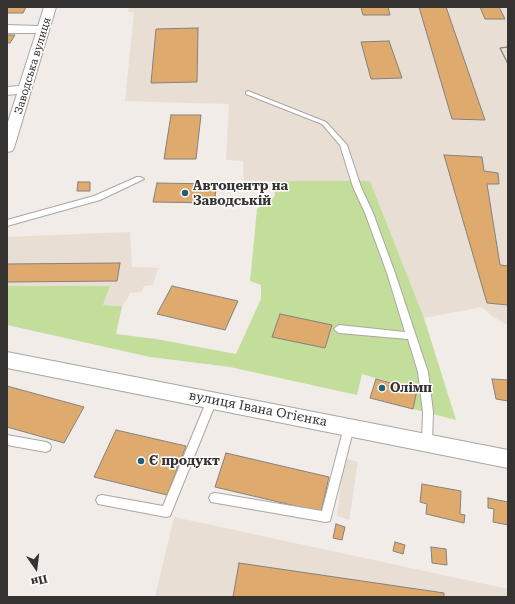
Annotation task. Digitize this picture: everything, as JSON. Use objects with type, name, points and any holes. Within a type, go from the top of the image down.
[{"type":"street","name":"Заводська вулиця","points":[[7,148],[50,7]]},
{"type":"street","points":[[7,29],[43,30]]},
{"type":"street","points":[[7,91],[25,90]]},
{"type":"street","name":"вулиця Івана Огієнка","points":[[7,360],[508,458]]},
{"type":"lane","points":[[248,93],[324,123],[343,145],[357,187],[369,213],[383,251],[423,372],[428,412],[427,442]]},
{"type":"lane","points":[[7,223],[98,198],[140,179]]},
{"type":"lane","points":[[339,329],[411,336]]},
{"type":"lane","points":[[102,500],[166,512],[212,400]]},
{"type":"lane","points":[[215,498],[326,517],[349,427]]},
{"type":"lane","points":[[7,440],[46,447]]},
{"type":"shaded area","points":[[129,7],[508,7],[508,325],[493,317],[482,307],[424,318],[370,181],[244,181],[243,161],[226,160],[229,104],[125,101],[134,12],[128,12]]},
{"type":"shaded area","points":[[130,232],[132,267],[158,268],[153,285],[144,286],[141,292],[130,293],[122,306],[103,305],[110,286],[7,286],[7,237]]},
{"type":"shaded area","points":[[344,458],[358,462],[349,520],[337,516]]},
{"type":"shaded area","points":[[174,517],[508,589],[508,597],[155,597]]},
{"type":"green space","points":[[274,181],[370,181],[424,318],[456,420],[413,409],[417,390],[362,374],[357,395],[230,367],[150,357],[7,325],[7,286],[110,286],[103,305],[122,306],[116,334],[156,339],[236,354],[261,299],[261,285],[250,281],[257,209],[275,196]]},
{"type":"building","points":[[7,7],[26,7],[23,13],[7,13]]},
{"type":"building","points":[[361,7],[388,7],[390,15],[363,15]]},
{"type":"building","points":[[419,7],[446,7],[485,120],[452,119]]},
{"type":"building","points":[[480,7],[499,7],[505,19],[485,19]]},
{"type":"building","points":[[198,28],[197,82],[151,83],[156,29]]},
{"type":"building","points":[[7,35],[15,35],[10,43],[7,43]]},
{"type":"building","points":[[389,41],[402,78],[371,79],[361,42]]},
{"type":"building","points":[[508,47],[508,64],[500,48]]},
{"type":"building","points":[[508,47],[508,64],[500,48]]},
{"type":"building","points":[[171,115],[201,115],[196,159],[164,159]]},
{"type":"building","points":[[444,155],[482,157],[484,171],[498,173],[499,184],[487,184],[500,265],[508,266],[508,305],[487,303]]},
{"type":"building","points":[[78,182],[90,182],[90,191],[77,191]]},
{"type":"building","points":[[157,183],[217,184],[214,203],[153,202]]},
{"type":"building","points":[[120,263],[117,281],[7,282],[7,264]]},
{"type":"building","points":[[172,286],[238,301],[225,330],[157,314]]},
{"type":"building","points":[[280,314],[332,325],[325,348],[272,337]]},
{"type":"building","points":[[376,379],[417,390],[413,409],[370,398]]},
{"type":"building","points":[[492,379],[508,380],[508,401],[496,399]]},
{"type":"building","points":[[7,386],[84,407],[64,443],[7,427]]},
{"type":"building","name":"Є продукт","points":[[116,430],[186,446],[167,495],[94,477]]},
{"type":"building","points":[[226,453],[329,477],[321,512],[215,487]]},
{"type":"building","points":[[422,484],[461,491],[460,514],[465,515],[464,523],[426,514],[427,504],[420,502]]},
{"type":"building","points":[[488,498],[508,502],[508,525],[493,522],[494,509],[488,508]]},
{"type":"building","points":[[336,524],[345,527],[342,540],[333,538]]},
{"type":"building","points":[[395,542],[405,545],[403,554],[393,551]]},
{"type":"building","points":[[431,547],[446,549],[447,565],[432,563]]},
{"type":"building","points":[[239,563],[444,593],[444,597],[233,597]]},
{"type":"place","name":"Автоцентр на Заводській","points":[[185,193]]},
{"type":"place","name":"Олімп","points":[[382,388]]},
{"type":"place","name":"Є продукт","points":[[141,461]]}]
